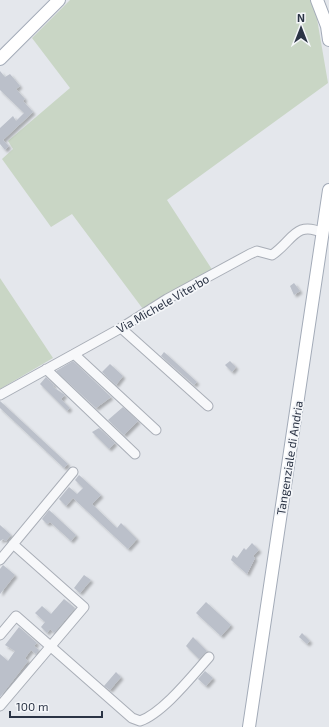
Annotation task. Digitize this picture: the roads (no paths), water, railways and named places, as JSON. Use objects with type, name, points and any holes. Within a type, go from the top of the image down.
[{"type":"main road","points":[[0,59],[59,0]]},
{"type":"main road","points":[[317,0],[327,26],[329,40]]},
{"type":"main road","points":[[324,0],[329,40]]},
{"type":"main road","name":"Tangenziale di Andria","points":[[249,727],[329,190]]},
{"type":"street","name":"Via Michele Viterbo","points":[[0,396],[250,254],[257,251],[272,255],[302,228],[312,228],[323,233]]},
{"type":"street","points":[[122,328],[208,406]]},
{"type":"street","points":[[74,354],[156,430]]},
{"type":"street","points":[[46,369],[135,454]]},
{"type":"street","points":[[0,560],[73,472]]},
{"type":"street","points":[[0,706],[84,607],[13,544]]},
{"type":"street","points":[[0,635],[16,616],[132,718],[140,722],[158,711],[209,657]]}]
